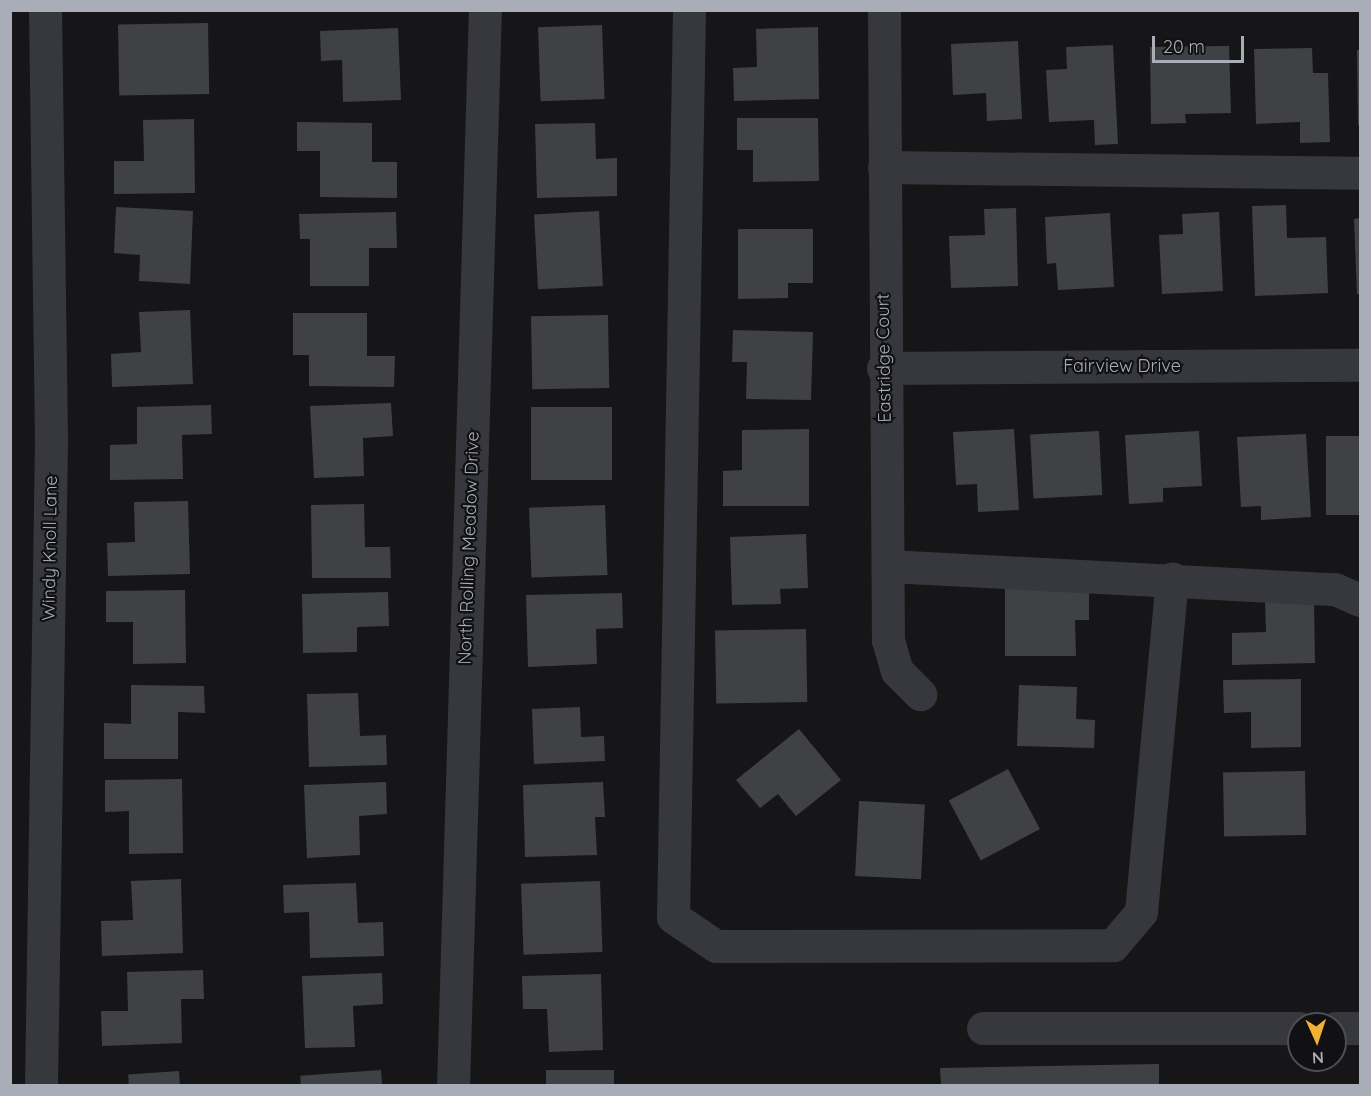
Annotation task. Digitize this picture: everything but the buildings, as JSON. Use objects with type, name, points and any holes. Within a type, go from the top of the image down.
[{"type":"street","name":"Windy Knoll Lane","points":[[41,1086],[51,439],[45,10]]},
{"type":"street","name":"North Rolling Meadow Drive","points":[[453,1086],[485,10]]},
{"type":"street","points":[[689,10],[673,917],[716,946],[1113,945],[1141,912],[1172,578]]},
{"type":"street","name":"Eastridge Court","points":[[884,10],[883,368],[889,566],[888,640],[897,671],[920,694]]},
{"type":"street","points":[[884,167],[1360,173]]},
{"type":"street","name":"Fairview Drive","points":[[883,368],[1360,365]]},
{"type":"street","points":[[889,566],[1172,578],[1335,589],[1360,600]]},
{"type":"street","points":[[983,1028],[1287,1028]]}]
